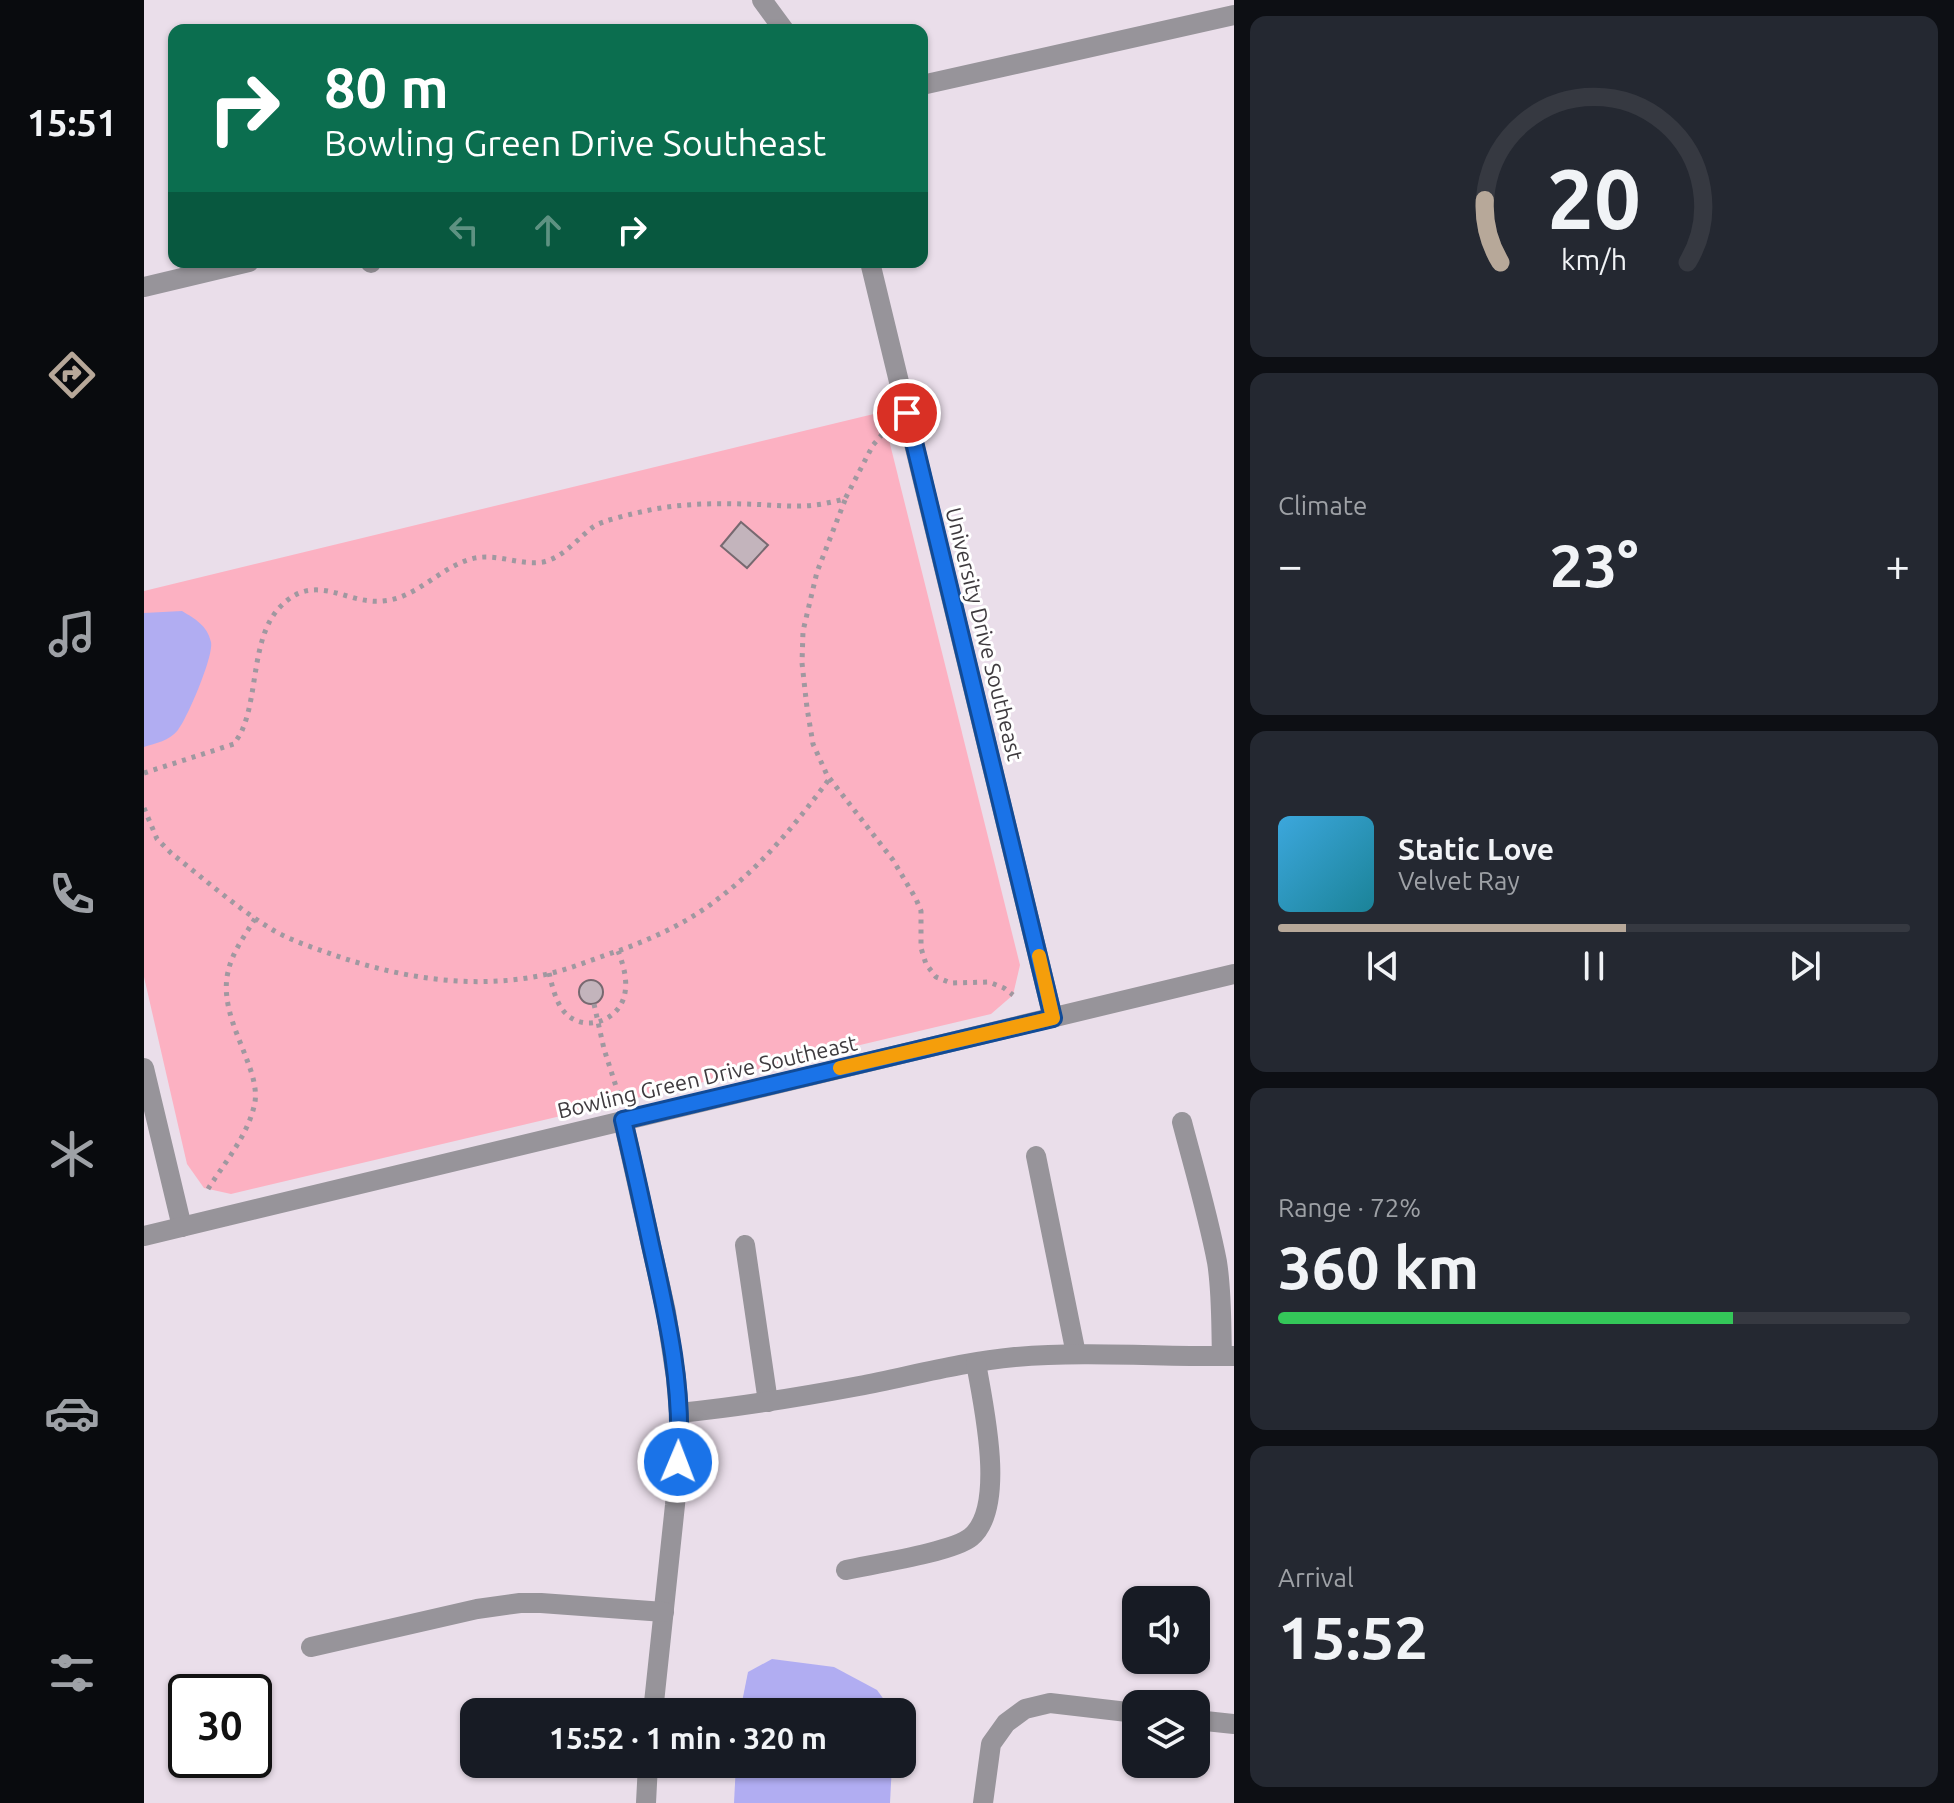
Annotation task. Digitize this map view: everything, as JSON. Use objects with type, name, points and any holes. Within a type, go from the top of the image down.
[{"type":"street","points":[[762,0],[780,24]]},
{"type":"street","points":[[928,84],[1234,15]]},
{"type":"street","points":[[144,287],[224,268]]},
{"type":"street","name":"University Drive Southeast","points":[[871,268],[1053,1018]]},
{"type":"street","name":"Bowling Green Drive Southeast","points":[[144,1236],[622,1111],[1053,1018],[1234,974]]},
{"type":"street","points":[[144,1068],[182,1227]]},
{"type":"street","points":[[622,1111],[666,1312],[679,1413],[677,1480],[655,1698]]},
{"type":"street","points":[[679,1413],[768,1402],[1014,1358],[1076,1354],[1228,1356],[1217,1264],[1182,1122]]},
{"type":"street","points":[[1036,1156],[1076,1354]]},
{"type":"street","points":[[745,1245],[768,1402]]},
{"type":"street","points":[[846,1570],[960,1544],[972,1536],[983,1522],[991,1478],[976,1363]]},
{"type":"street","points":[[311,1647],[477,1609],[520,1603],[664,1612]]},
{"type":"street","points":[[983,1803],[991,1744],[1006,1723],[1025,1709],[1050,1703],[1122,1711]]},
{"type":"street","points":[[1210,1721],[1234,1724]]},
{"type":"street","points":[[646,1803],[647,1778]]},
{"type":"path","points":[[886,429],[873,445],[845,499],[817,572],[803,631],[802,663],[813,744],[830,778],[893,860],[916,899],[921,911],[921,948],[926,964],[936,977],[951,983],[989,982],[1013,995]]},
{"type":"path","points":[[144,773],[234,744],[243,728],[264,633],[278,609],[292,597],[313,590],[332,590],[361,599],[383,601],[409,594],[469,559],[491,556],[521,562],[543,562],[562,554],[595,526],[646,511],[696,504],[816,505],[845,499]]},
{"type":"path","points":[[144,808],[157,839],[171,853],[273,930],[307,946],[396,972],[454,981],[507,980],[549,973],[618,951],[648,941],[675,926],[718,899],[743,878],[830,778]]},
{"type":"path","points":[[208,1189],[248,1124],[255,1100],[254,1078],[232,1019],[226,990],[228,970],[256,917]]},
{"type":"path","points":[[549,973],[561,1008],[571,1018],[587,1024],[598,1023],[614,1013],[622,1001],[626,986],[618,951]]},
{"type":"path","points":[[594,1004],[622,1111]]},
{"type":"shaded area","points":[[882,412],[1020,965],[1013,995],[991,1014],[231,1194],[204,1188],[187,1164],[144,977],[144,591]]},
{"type":"shaded area","points":[[182,611],[207,631],[211,642],[208,660],[178,730],[166,739],[144,747],[144,613]]},
{"type":"shaded area","points":[[772,1659],[834,1667],[877,1690],[883,1698],[743,1698],[748,1672]]},
{"type":"shaded area","points":[[735,1778],[891,1778],[890,1803],[734,1803]]},
{"type":"building","points":[[741,522],[768,545],[747,568],[721,546]]},
{"type":"building","points":[[591,980],[602,987],[603,992],[596,1003],[591,1004],[580,997],[579,992],[586,981]]},
{"type":"slow traffic","points":[[840,1068],[1053,1018],[1039,956]]},
{"type":"route","points":[[678,1462],[678,1396],[666,1312],[623,1120],[1053,1018],[907,413]]}]
